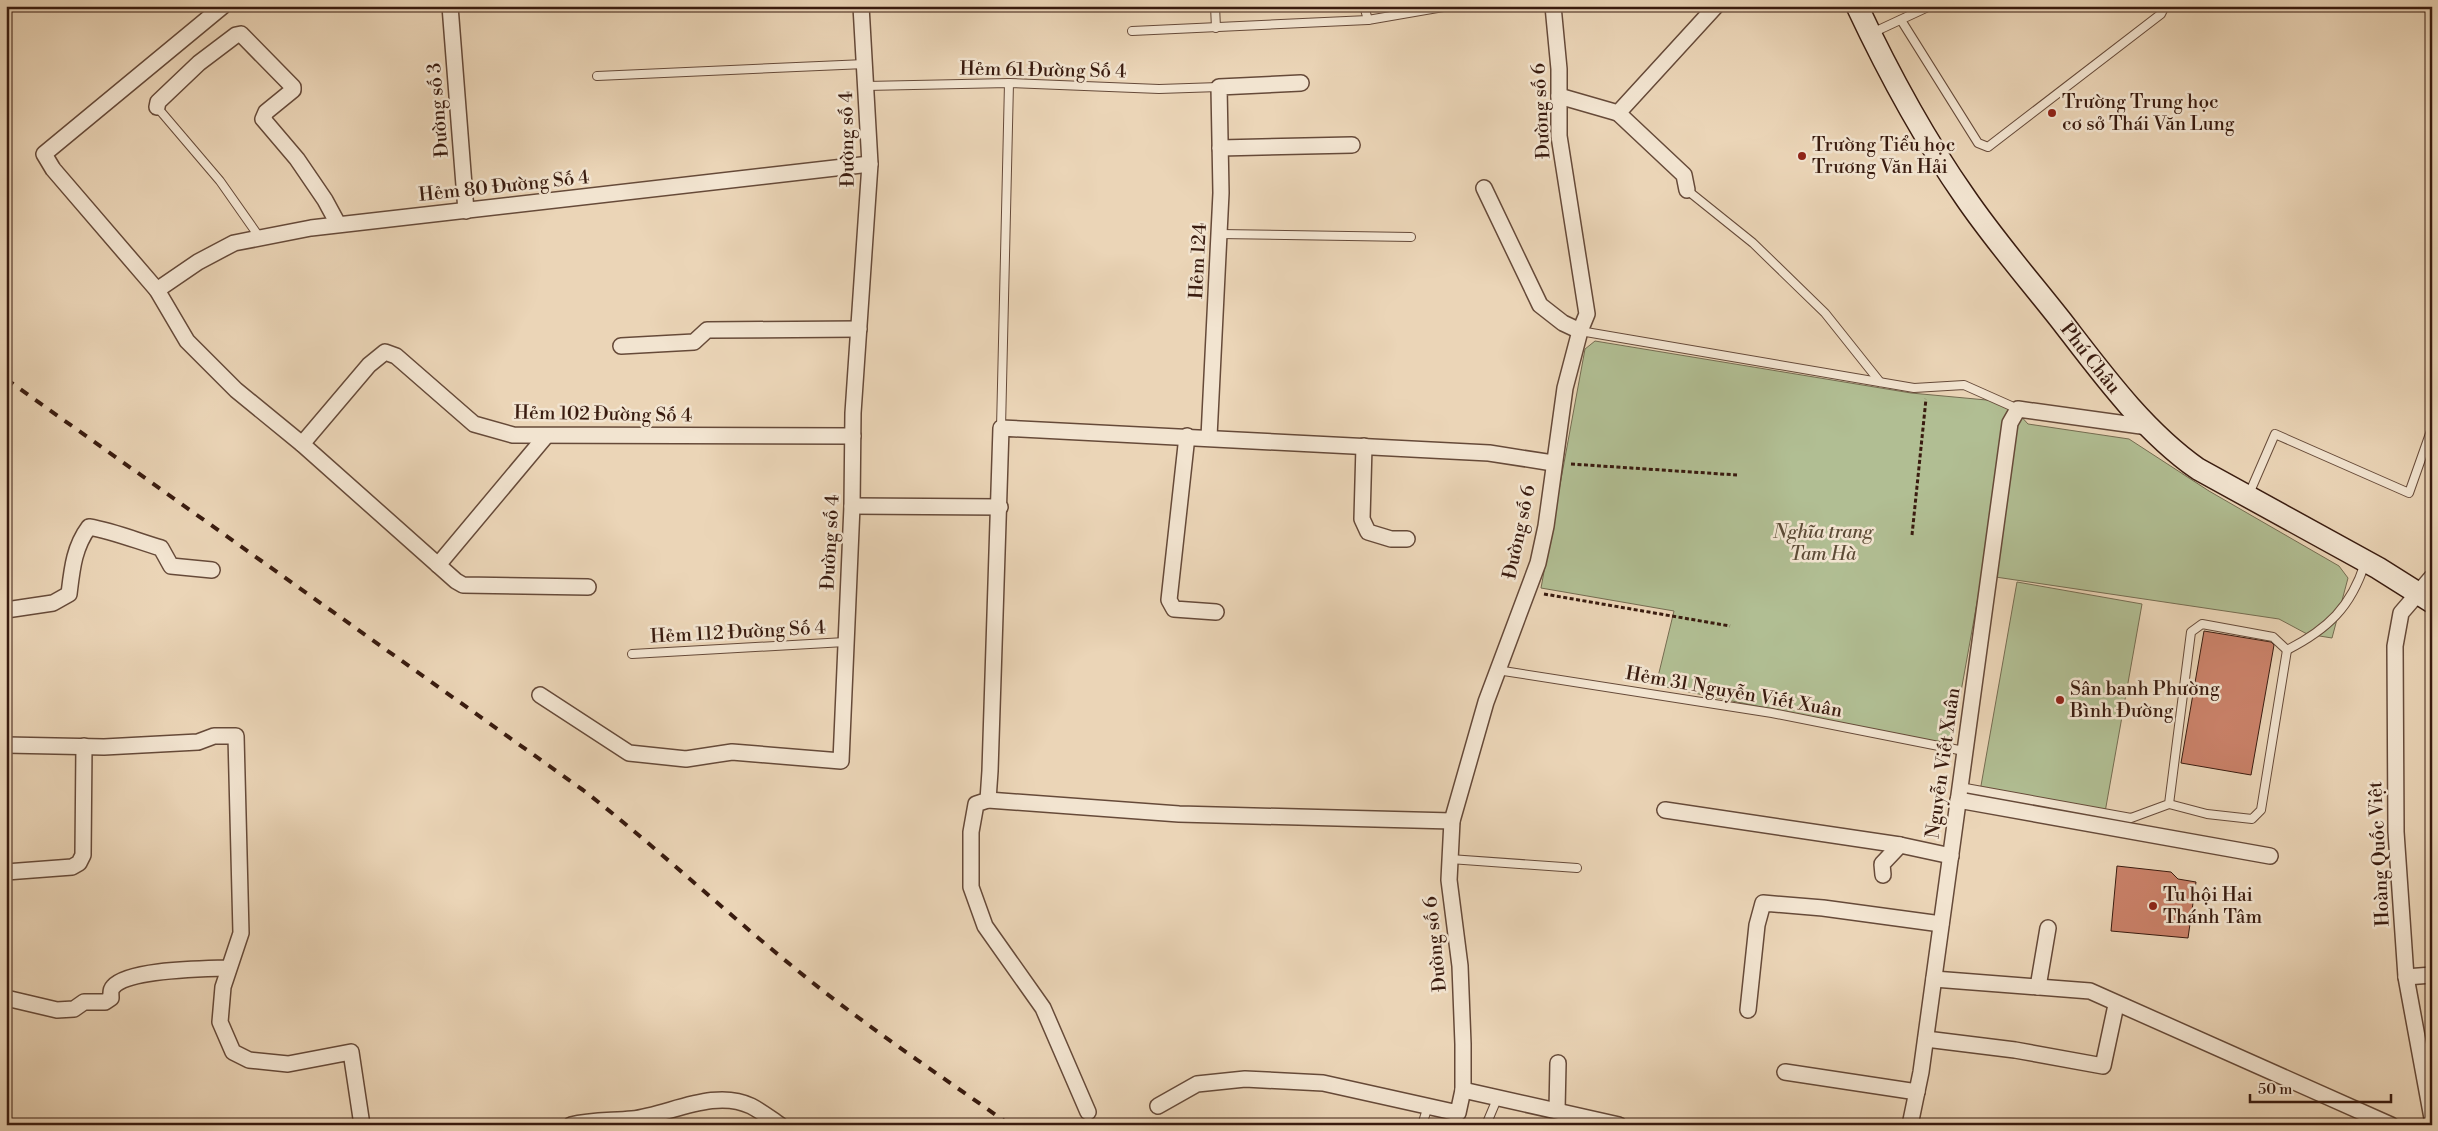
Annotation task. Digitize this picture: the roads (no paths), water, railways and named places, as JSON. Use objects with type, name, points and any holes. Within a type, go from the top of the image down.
[{"type":"street","points":[[223,6],[44,154],[53,169],[157,290],[188,341],[236,390],[302,444],[463,585],[588,587]]},
{"type":"street","name":"Đường số 3","points":[[450,6],[466,210]]},
{"type":"street","name":"Đường số 4","points":[[540,695],[629,752],[686,759],[732,752],[841,761],[852,506],[853,436],[870,164],[861,6]]},
{"type":"street","name":"Đường số 6","points":[[1428,1106],[1458,1113],[1463,1090],[1460,966],[1448,880],[1452,820],[1497,670],[1538,563],[1546,526],[1553,462],[1566,388],[1580,330],[1587,314],[1559,136],[1560,69],[1553,6]]},
{"type":"street","points":[[1618,113],[1716,6]]},
{"type":"street","name":"Phú Châu","points":[[1857,6],[1890,76],[1965,197],[2082,347],[2148,426],[2171,450],[2198,469],[2366,561],[2427,590]]},
{"type":"street","points":[[157,108],[158,102],[199,63],[236,35],[242,34],[293,87],[293,90],[266,112],[263,119],[297,159],[326,200],[338,224]]},
{"type":"street","points":[[1219,87],[1301,83]]},
{"type":"street","name":"Hẻm 124","points":[[1209,437],[1219,234],[1219,87]]},
{"type":"street","points":[[1559,96],[1618,113],[1684,175],[1687,190]]},
{"type":"street","points":[[1220,148],[1352,145]]},
{"type":"street","name":"Hẻm 80 Đường Số 4","points":[[157,290],[198,262],[234,243],[338,224],[870,164]]},
{"type":"street","points":[[1484,188],[1540,305],[1563,323],[1580,330]]},
{"type":"street","points":[[621,346],[694,342],[707,330],[859,329]]},
{"type":"street","name":"Hẻm 102 Đường Số 4","points":[[302,444],[369,365],[384,352],[396,356],[474,424],[513,435],[853,436]]},
{"type":"street","points":[[2018,409],[2148,426]]},
{"type":"street","name":"Nguyễn Viết Xuân","points":[[1910,1125],[1926,1039],[2010,423],[2018,409]]},
{"type":"street","points":[[988,800],[1000,507],[1001,428],[1209,437],[1489,453],[1553,462]]},
{"type":"street","points":[[438,565],[546,436]]},
{"type":"street","points":[[1187,436],[1169,600],[1174,608],[1216,612]]},
{"type":"street","points":[[1364,446],[1362,519],[1368,532],[1391,539],[1407,539]]},
{"type":"street","points":[[852,506],[1000,507]]},
{"type":"street","points":[[6,610],[53,602],[69,594],[72,563],[78,540],[89,526],[104,529],[125,538],[161,548],[171,566],[212,570]]},
{"type":"street","name":"Hoàng Quốc Việt","points":[[2427,590],[2401,613],[2396,646],[2396,832],[2406,977],[2432,1118]]},
{"type":"street","points":[[6,745],[104,747],[198,742],[214,736],[236,736],[241,933],[223,987],[220,1022],[233,1052],[249,1060],[288,1064],[351,1052],[362,1125]]},
{"type":"street","points":[[6,872],[72,867],[79,863],[83,855],[84,746]]},
{"type":"street","points":[[1959,793],[2270,856]]},
{"type":"street","points":[[1088,1112],[1043,1008],[985,926],[971,887],[971,832],[976,804],[988,800],[1179,814],[1452,820]]},
{"type":"street","points":[[1665,810],[1900,845],[1951,856]]},
{"type":"street","points":[[1883,874],[1882,864],[1900,845]]},
{"type":"street","points":[[1748,1010],[1757,925],[1762,903],[1823,908],[1941,924]]},
{"type":"street","points":[[2038,987],[2048,928]]},
{"type":"street","points":[[6,998],[57,1010],[74,1009],[84,1002],[105,1002],[111,998],[111,990],[114,986],[132,976],[228,968]]},
{"type":"street","points":[[2406,977],[2432,975]]},
{"type":"street","points":[[1934,979],[2090,991],[2116,1005],[2391,1125]]},
{"type":"street","points":[[1926,1039],[2014,1050],[2103,1066],[2116,1005]]},
{"type":"street","points":[[1557,1110],[1558,1062]]},
{"type":"street","points":[[1785,1072],[1917,1092]]},
{"type":"street","points":[[1158,1106],[1197,1084],[1245,1079],[1323,1083],[1428,1106]]},
{"type":"street","points":[[1463,1090],[1620,1125]]},
{"type":"street","points":[[571,1125],[586,1122],[633,1119],[688,1105],[724,1100],[750,1106],[780,1125]]},
{"type":"lane","points":[[1215,6],[1216,28]]},
{"type":"lane","points":[[1364,6],[1368,20]]},
{"type":"lane","points":[[1132,31],[1368,20],[1449,6]]},
{"type":"lane","points":[[1870,34],[1930,6]]},
{"type":"lane","points":[[1901,20],[1978,143],[1988,146],[2161,14],[2165,6]]},
{"type":"lane","points":[[597,76],[865,64]]},
{"type":"lane","points":[[1001,428],[1009,83]]},
{"type":"lane","name":"Hẻm 61 Đường Số 4","points":[[866,86],[1009,83],[1160,89],[1219,87]]},
{"type":"lane","points":[[157,108],[220,181],[260,238]]},
{"type":"lane","points":[[1687,190],[1753,243],[1825,313],[1880,382]]},
{"type":"lane","points":[[1219,234],[1411,237]]},
{"type":"lane","points":[[1580,330],[1914,388],[1964,385],[2018,409]]},
{"type":"lane","points":[[2248,496],[2275,434],[2409,493],[2432,428]]},
{"type":"lane","points":[[1959,793],[2131,818],[2169,804],[2207,814],[2252,819],[2260,810],[2287,650],[2330,624],[2358,586],[2366,561]]},
{"type":"lane","points":[[2169,804],[2191,632],[2202,624],[2273,637],[2287,650]]},
{"type":"lane","name":"Hẻm 112 Đường Số 4","points":[[632,654],[845,642]]},
{"type":"lane","name":"Hẻm 31 Nguyễn Viết Xuân","points":[[1497,670],[1772,712],[1964,751]]},
{"type":"lane","points":[[1450,859],[1577,868]]},
{"type":"lane","points":[[1486,1125],[1497,1099]]},
{"type":"lane","points":[[1422,1125],[1428,1106]]},
{"type":"railway","points":[[6,379],[583,790],[818,987],[872,1028],[1010,1125]]},
{"type":"place","name":"Trường Trung học cơ sở Thái Văn Lung","points":[[2052,113]]},
{"type":"place","name":"Trường Tiểu học Trương Văn Hải","points":[[1802,156]]},
{"type":"place","name":"Sân banh Phường Bình Đường","points":[[2060,700]]},
{"type":"place","name":"Tu hội Hai Thánh Tâm","points":[[2153,906]]},
{"type":"park label","name":"Nghĩa trang Tam Hà","points":[[1823,543]]}]
